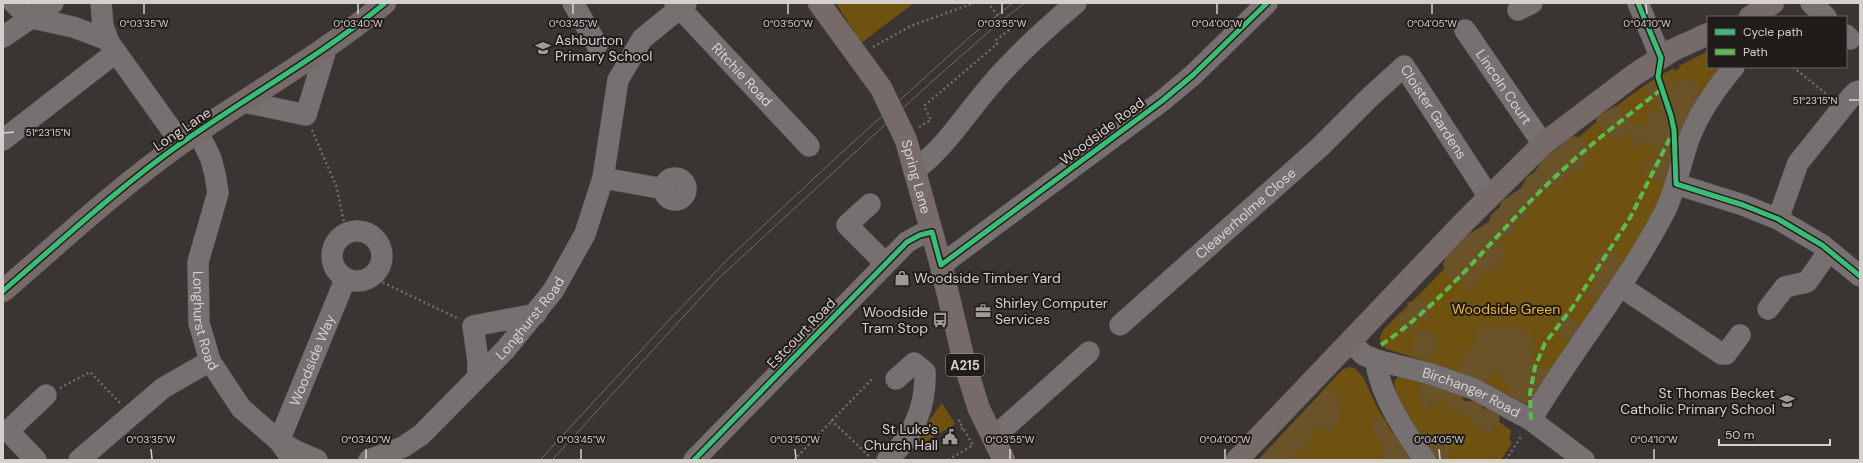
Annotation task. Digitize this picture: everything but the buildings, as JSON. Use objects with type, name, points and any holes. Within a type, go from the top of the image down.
[{"type":"main road","name":"Long Lane","points":[[3,291],[131,180],[188,138],[327,46],[367,18],[385,3]]},
{"type":"main road","name":"Spring Lane","points":[[819,3],[881,88],[905,138],[941,265],[965,365],[979,409],[1004,460]]},
{"type":"main road","points":[[1752,16],[1773,3]]},
{"type":"main road","points":[[1237,460],[1489,197],[1543,144],[1613,89],[1661,58],[1707,35]]},
{"type":"street","points":[[3,140],[112,46],[73,27],[32,18],[24,13],[14,3]]},
{"type":"street","points":[[3,37],[53,3]]},
{"type":"street","name":"Longhurst Road","points":[[101,3],[102,26],[112,46],[188,138],[204,144],[216,174],[218,193],[198,262],[199,323],[210,361],[241,408],[296,451],[317,460]]},
{"type":"street","points":[[573,3],[597,45]]},
{"type":"street","points":[[914,171],[946,142],[964,117],[1008,66],[1035,38],[1076,3]]},
{"type":"street","name":"Woodside Road","points":[[941,265],[1162,102],[1193,75],[1267,3]]},
{"type":"street","points":[[1638,3],[1661,58]]},
{"type":"street","points":[[1811,3],[1825,16]]},
{"type":"street","name":"Longhurst Road","points":[[369,460],[403,446],[421,435],[505,350],[553,292],[586,234],[603,178],[618,80],[642,39],[680,5]]},
{"type":"street","name":"Ritchie Road","points":[[680,5],[808,146]]},
{"type":"street","name":"Lincoln Court","points":[[1465,30],[1543,144]]},
{"type":"street","points":[[244,102],[306,115],[327,46]]},
{"type":"street","name":"Cloister Gardens","points":[[1369,98],[1404,66],[1489,197]]},
{"type":"street","points":[[1531,420],[1553,382],[1620,286],[1664,213],[1676,184],[1690,138],[1698,120],[1711,97],[1733,68]]},
{"type":"street","points":[[1778,219],[1798,162],[1842,108],[1856,92],[1860,91]]},
{"type":"street","name":"Cleaverholme Close","points":[[1120,325],[1320,147],[1369,98]]},
{"type":"street","points":[[603,178],[664,190]]},
{"type":"street","points":[[1676,184],[1743,205],[1778,219],[1822,245],[1860,276]]},
{"type":"street","points":[[870,204],[848,225],[885,263]]},
{"type":"street","points":[[357,230],[376,237],[384,256],[376,275],[358,282],[345,280],[339,275],[331,257],[338,238],[346,233],[357,230]]},
{"type":"street","name":"Estcourt Road","points":[[694,460],[885,263],[907,242],[920,235],[932,232]]},
{"type":"street","points":[[1768,309],[1785,286],[1807,282],[1829,251]]},
{"type":"street","name":"Woodside Way","points":[[280,440],[345,280]]},
{"type":"street","points":[[1620,286],[1722,354],[1729,352],[1740,335]]},
{"type":"street","points":[[478,377],[478,361],[474,326],[536,314]]},
{"type":"street","name":"Birchanger Road","points":[[1350,342],[1364,355],[1376,360],[1431,374],[1474,389],[1531,420],[1584,460]]},
{"type":"street","points":[[993,438],[1089,352]]},
{"type":"street","points":[[1376,360],[1378,377],[1401,425],[1425,460]]},
{"type":"street","points":[[83,459],[163,388],[210,361]]},
{"type":"street","points":[[892,455],[914,428],[926,390],[926,372],[914,363],[896,379]]},
{"type":"street","points":[[36,460],[6,428],[46,395]]},
{"type":"street","name":"Longhurst Road","points":[[407,460],[421,435]]},
{"type":"street","name":"Longhurst Road","points":[[280,440],[292,460]]},
{"type":"path","points":[[857,55],[911,26],[974,3]]},
{"type":"path","points":[[905,138],[931,120],[924,106],[998,44],[995,41],[1009,30],[988,3]]},
{"type":"path","points":[[1661,58],[1658,76],[1674,130]]},
{"type":"path","points":[[1794,68],[1842,108]]},
{"type":"path","points":[[306,115],[337,188],[346,233]]},
{"type":"path","points":[[376,275],[384,283],[474,326]]},
{"type":"path","points":[[46,395],[90,372],[132,414]]},
{"type":"path","points":[[794,460],[874,376]]},
{"type":"path","points":[[831,420],[874,460]]},
{"type":"path","points":[[1506,460],[1531,420]]},
{"type":"path","points":[[948,460],[973,445],[963,428]]},
{"type":"green space","points":[[836,3],[914,3],[861,43]]},
{"type":"green space","name":"Woodside Green","points":[[1707,52],[1707,68],[1724,68],[1658,207],[1598,307],[1531,405],[1453,370],[1387,349],[1381,345],[1380,337],[1384,329],[1516,196],[1570,144],[1644,86],[1674,68],[1675,71],[1680,68],[1679,66]]},
{"type":"green space","points":[[1350,367],[1354,368],[1363,377],[1379,411],[1410,460],[1258,460],[1342,370]]},
{"type":"green space","points":[[1399,376],[1429,384],[1458,397],[1511,430],[1509,438],[1512,443],[1501,460],[1434,460],[1397,397],[1394,381]]},
{"type":"green space","points":[[942,403],[955,424],[908,452],[907,450]]},
{"type":"shaded area","points":[[1689,79],[1698,84],[1698,94],[1702,99],[1667,183],[1658,183],[1644,166],[1644,163],[1653,161],[1658,156],[1654,145],[1642,142],[1634,150],[1631,145],[1634,139],[1634,134],[1614,140],[1610,134],[1606,135],[1602,133],[1601,125],[1595,120],[1601,114],[1615,106],[1627,113],[1632,124],[1649,124],[1646,116],[1647,112],[1661,110],[1659,104],[1645,93],[1647,84],[1667,81],[1673,84],[1679,80]]},
{"type":"shaded area","points":[[1575,136],[1584,141],[1590,150],[1582,171],[1573,173],[1568,172],[1564,183],[1552,187],[1548,192],[1540,196],[1534,202],[1527,218],[1517,221],[1513,234],[1500,239],[1499,243],[1504,246],[1505,251],[1500,266],[1493,271],[1483,271],[1480,282],[1470,289],[1460,283],[1457,276],[1451,279],[1447,276],[1443,264],[1448,253],[1459,240],[1489,222],[1491,215],[1500,207],[1502,201],[1521,188],[1527,177],[1534,173],[1545,156],[1559,147],[1566,139]]},
{"type":"shaded area","points":[[1607,250],[1619,255],[1618,268],[1615,276],[1612,283],[1602,295],[1589,297],[1587,291],[1593,287],[1593,278],[1598,272],[1595,266],[1596,258]]},
{"type":"shaded area","points":[[1421,299],[1429,304],[1432,315],[1426,322],[1423,322],[1419,318],[1416,329],[1407,333],[1401,330],[1399,316],[1409,310],[1407,303]]},
{"type":"shaded area","points":[[1563,314],[1572,317],[1580,326],[1573,338],[1563,338],[1554,323],[1556,316]]},
{"type":"shaded area","points":[[1485,324],[1495,328],[1504,326],[1514,327],[1518,330],[1521,328],[1524,331],[1528,331],[1534,339],[1531,344],[1537,352],[1531,359],[1529,366],[1534,365],[1545,370],[1552,363],[1557,363],[1528,405],[1513,398],[1505,383],[1497,373],[1490,375],[1484,386],[1459,374],[1464,356],[1475,342],[1476,328],[1479,328],[1480,325]]},
{"type":"shaded area","points":[[1425,327],[1429,332],[1433,332],[1438,336],[1437,352],[1430,357],[1416,355],[1409,346],[1411,343],[1415,342],[1416,333]]},
{"type":"shaded area","points":[[1424,380],[1461,391],[1464,403],[1473,401],[1478,403],[1484,409],[1489,408],[1494,410],[1500,418],[1496,429],[1487,435],[1485,434],[1483,430],[1480,429],[1468,416],[1462,412],[1458,416],[1442,400],[1433,403],[1427,411],[1425,411],[1417,394],[1420,391],[1419,383]]},
{"type":"shaded area","points":[[1324,390],[1331,390],[1337,393],[1341,413],[1339,426],[1329,433],[1324,428],[1316,428],[1305,450],[1297,451],[1292,460],[1258,460]]},
{"type":"shaded area","points":[[1372,417],[1378,417],[1387,421],[1389,432],[1393,435],[1397,434],[1412,459],[1411,460],[1385,460],[1381,444],[1370,422]]},
{"type":"shaded area","points":[[1438,431],[1443,432],[1449,442],[1450,453],[1446,460],[1437,460],[1429,455],[1431,438]]},
{"type":"tram line","points":[[540,460],[670,319],[732,255],[840,154],[972,35],[1013,3]]},
{"type":"tram line","points":[[552,460],[718,279],[928,85],[1002,20],[1025,3]]},
{"type":"marked path","points":[[1381,345],[1406,327],[1451,286],[1534,197],[1581,153],[1662,89]]},
{"type":"marked path","points":[[1531,420],[1530,393],[1535,367],[1545,343],[1572,308],[1631,216],[1673,132]]},
{"type":"cycle path","points":[[3,291],[134,178],[206,126],[336,41],[385,3]]},
{"type":"cycle path","points":[[694,460],[907,242],[920,235],[932,232],[941,265],[1162,101],[1193,75],[1267,3]]},
{"type":"cycle path","points":[[1638,3],[1661,58],[1658,77],[1674,130],[1676,184],[1743,205],[1778,219],[1822,245],[1860,276]]},
{"type":"place","name":"Ashburton Primary School","points":[[543,48]]},
{"type":"place","name":"Woodside Timber Yard","points":[[902,278]]},
{"type":"place","name":"Shirley Computer Services","points":[[983,311]]},
{"type":"place","name":"Woodside Tram Stop","points":[[940,320]]},
{"type":"place","name":"St Thomas Becket Catholic Primary School","points":[[1787,401]]},
{"type":"place","name":"St Luke's Church Hall","points":[[950,437]]}]
